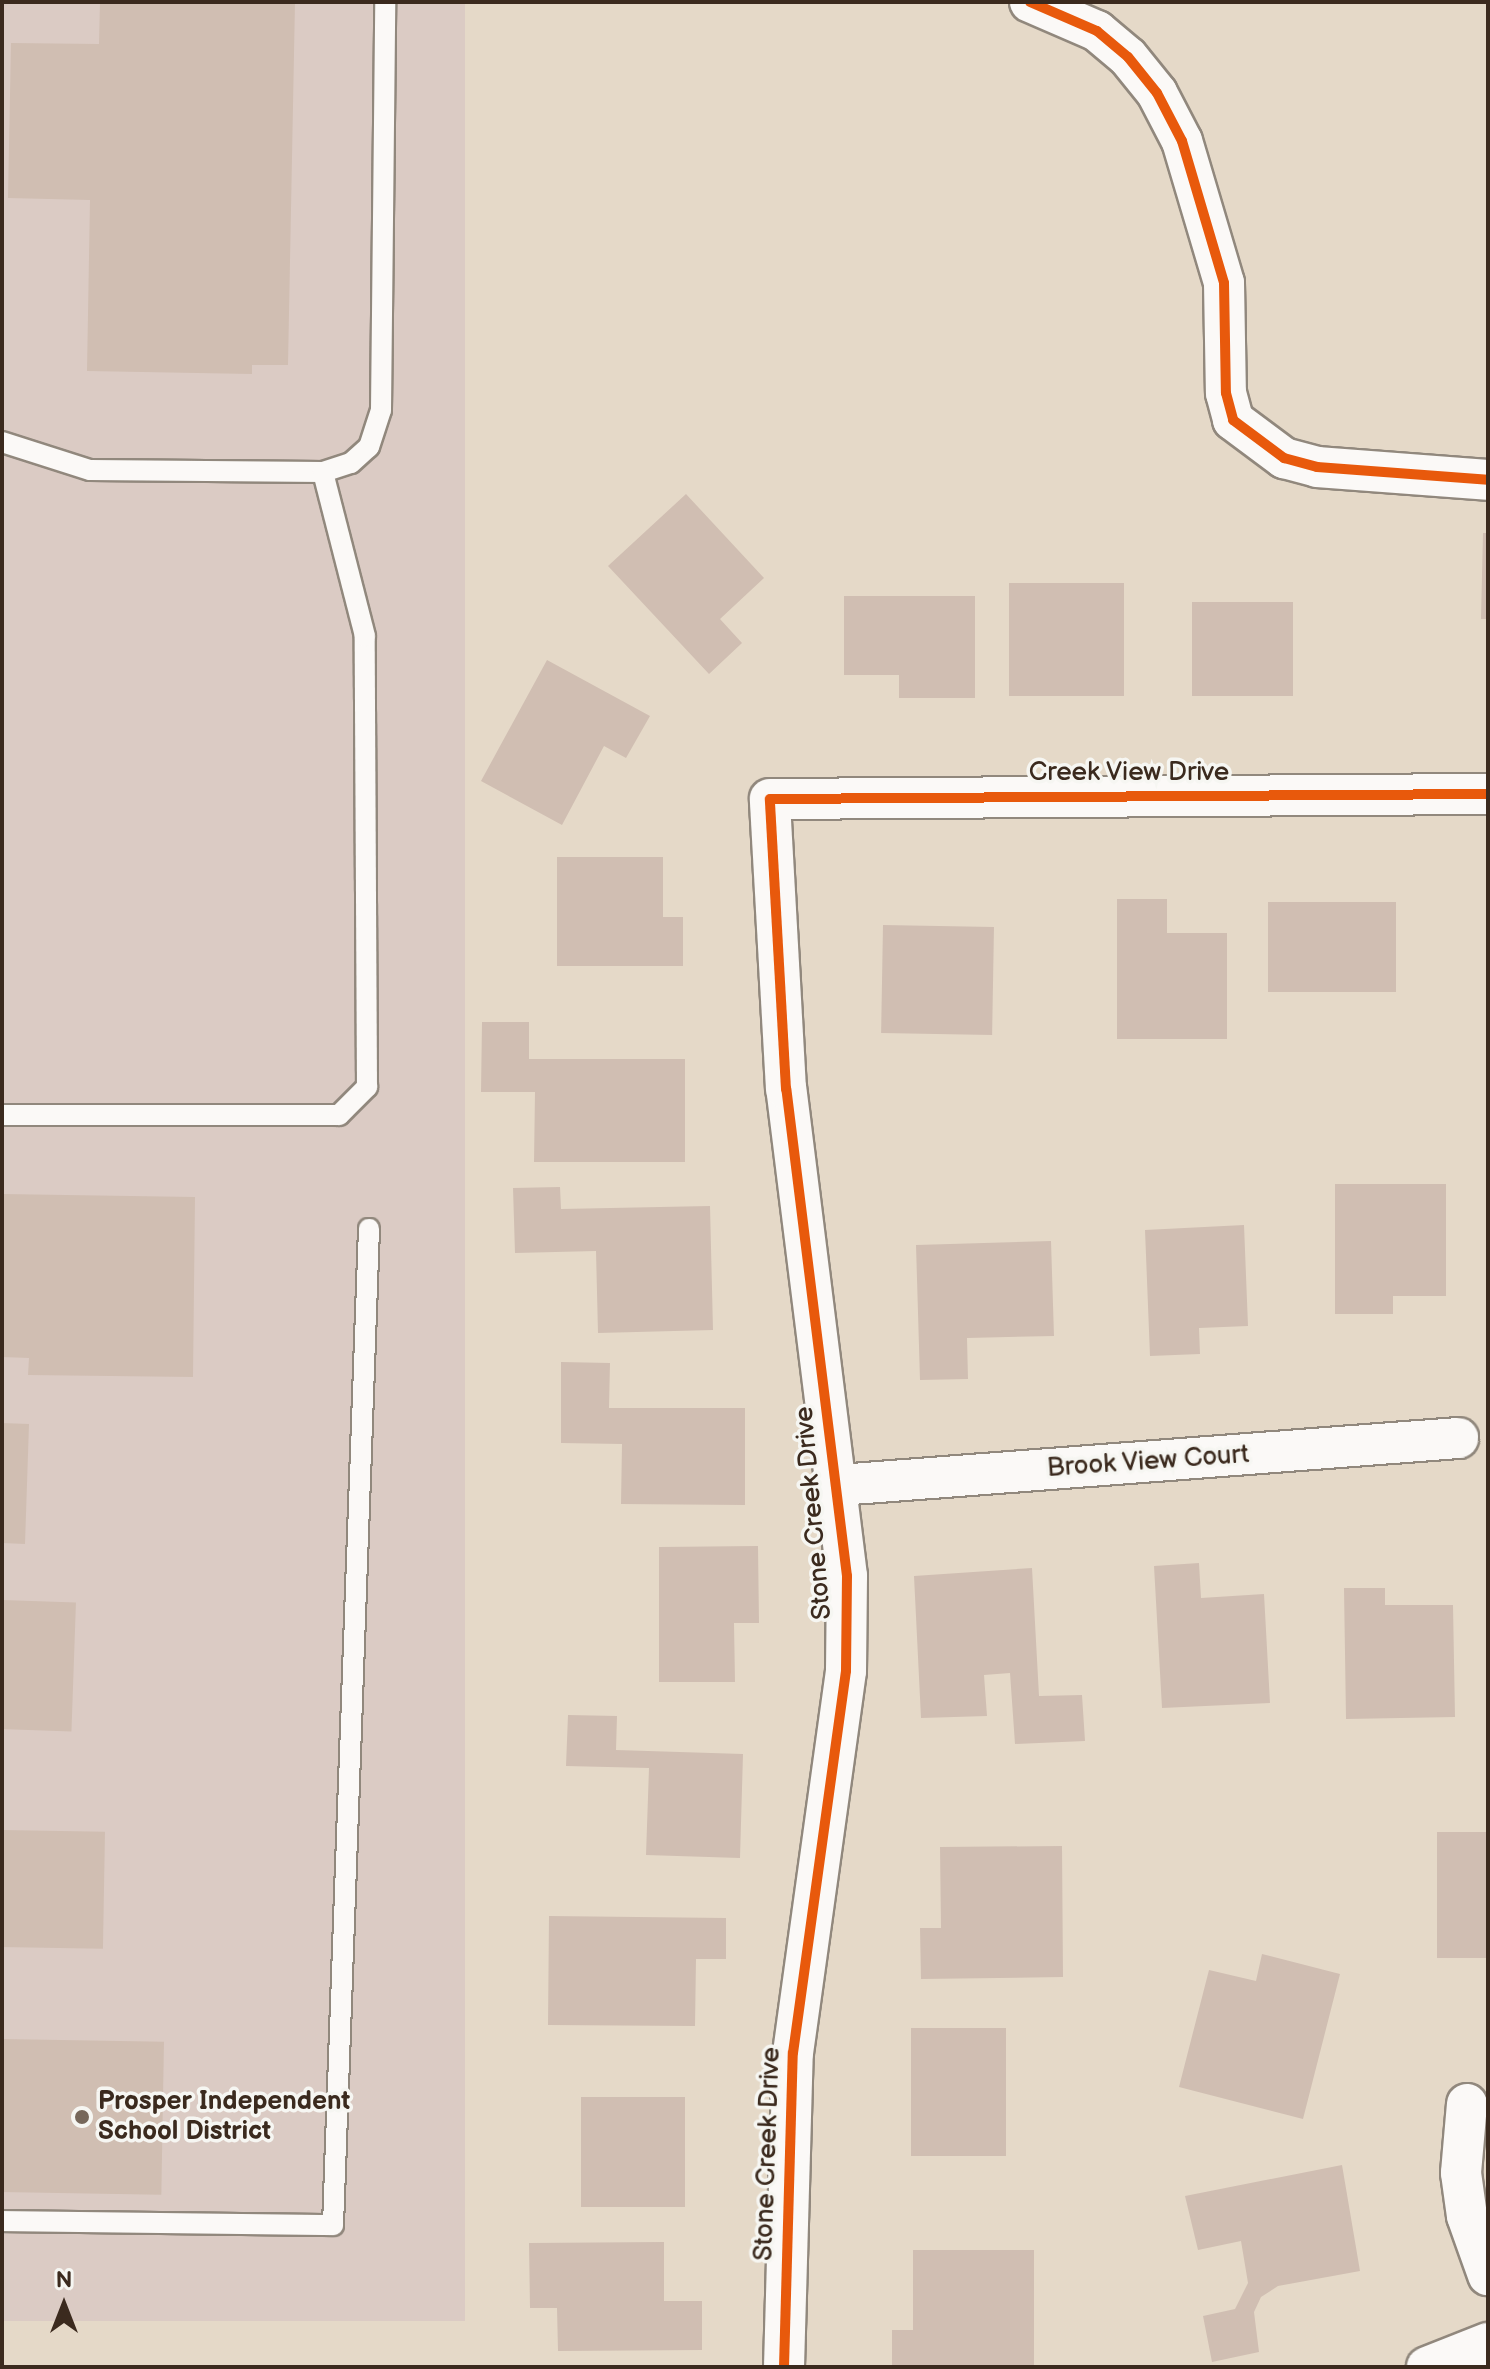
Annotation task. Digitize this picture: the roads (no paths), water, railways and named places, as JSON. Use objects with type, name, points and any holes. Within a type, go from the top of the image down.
[{"type":"street","points":[[1030,2],[1097,31],[1128,57],[1157,93],[1182,141],[1224,283],[1226,393],[1233,420],[1284,458],[1317,467],[1488,480]]},
{"type":"street","name":"Creek View Drive","points":[[770,799],[1488,794]]},
{"type":"street","name":"Stone Creek Drive","points":[[770,799],[786,1089],[839,1485],[847,1576],[846,1671],[793,2053],[784,2367]]},
{"type":"street","name":"Brook View Court","points":[[839,1485],[1458,1438]]},
{"type":"street","points":[[1467,2104],[1461,2173],[1467,2216],[1488,2275]]},
{"type":"street","points":[[1427,2367],[1488,2343]]},
{"type":"lane","points":[[2,442],[90,470],[323,472],[351,463],[369,447],[381,410],[385,2]]},
{"type":"lane","points":[[2,1115],[339,1115],[367,1087],[365,636],[323,472]]},
{"type":"lane","points":[[2,2221],[333,2225],[369,1229]]},
{"type":"place","name":"Prosper Independent School District","points":[[82,2117]]}]
